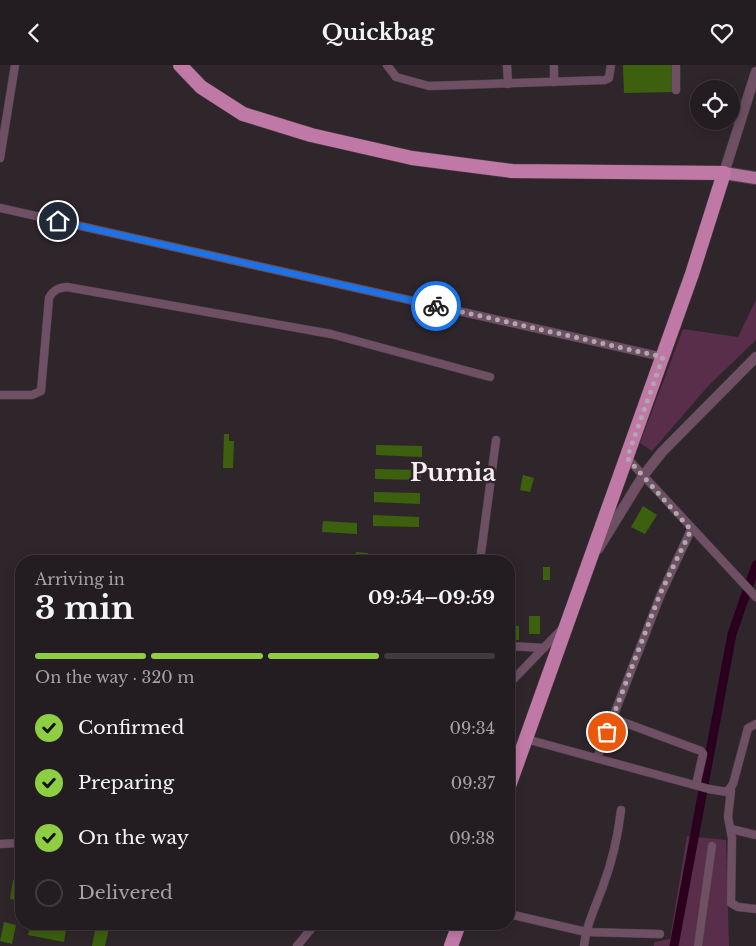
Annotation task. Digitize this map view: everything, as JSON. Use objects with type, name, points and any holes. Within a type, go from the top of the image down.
[{"type":"highway","points":[[180,65],[201,87],[243,114],[312,135],[412,159],[512,171],[724,173],[663,357],[515,769]]},
{"type":"highway","points":[[451,946],[457,930]]},
{"type":"main road","points":[[724,173],[756,178]]},
{"type":"street","points":[[0,158],[4,109],[15,65]]},
{"type":"street","points":[[387,65],[396,77],[420,85],[605,80],[610,78],[610,65]]},
{"type":"street","points":[[507,65],[508,83]]},
{"type":"street","points":[[554,65],[554,82]]},
{"type":"street","points":[[676,65],[676,90]]},
{"type":"street","points":[[724,173],[756,72]]},
{"type":"street","points":[[0,207],[663,357]]},
{"type":"street","points":[[0,395],[32,395],[41,391],[49,298],[58,288],[67,287],[331,334],[490,377]]},
{"type":"street","points":[[590,563],[643,476],[662,452],[756,357]]},
{"type":"street","points":[[481,555],[496,440]]},
{"type":"street","points":[[627,458],[691,530],[753,595]]},
{"type":"street","points":[[597,758],[660,594],[691,530]]},
{"type":"street","points":[[515,678],[566,625]]},
{"type":"street","points":[[515,646],[544,648]]},
{"type":"street","points":[[612,718],[701,751],[703,754],[698,786]]},
{"type":"street","points":[[756,725],[748,728],[731,790],[728,817],[732,829],[731,903],[738,907],[756,909]]},
{"type":"street","points":[[526,739],[709,789],[727,792],[731,790]]},
{"type":"street","points":[[584,946],[586,932],[604,884],[619,833],[621,810]]},
{"type":"street","points":[[732,829],[756,835]]},
{"type":"street","points":[[0,844],[15,843]]},
{"type":"street","points":[[698,946],[712,846]]},
{"type":"street","points":[[515,915],[586,932],[660,934]]},
{"type":"street","points":[[297,946],[310,930]]},
{"type":"shaded area","points":[[756,300],[756,340],[709,385],[652,451],[640,443],[683,329],[738,337]]},
{"type":"shaded area","points":[[687,836],[726,840],[729,946],[654,946],[654,942],[670,939]]},
{"type":"building","points":[[623,65],[672,65],[672,92],[624,93]]},
{"type":"building","points":[[224,434],[229,434],[229,441],[234,441],[233,468],[223,468]]},
{"type":"building","points":[[376,445],[422,446],[422,457],[376,455]]},
{"type":"building","points":[[375,469],[421,470],[421,480],[375,479]]},
{"type":"building","points":[[523,475],[534,478],[530,492],[520,490]]},
{"type":"building","points":[[374,492],[420,493],[420,504],[374,502]]},
{"type":"building","points":[[643,506],[657,515],[645,534],[631,527]]},
{"type":"building","points":[[373,515],[419,517],[419,527],[373,526]]},
{"type":"building","points":[[323,521],[357,523],[357,534],[322,532]]},
{"type":"building","points":[[356,552],[368,553],[368,555],[356,555]]},
{"type":"building","points":[[543,567],[550,567],[550,580],[543,580]]},
{"type":"building","points":[[529,616],[540,616],[540,634],[529,634]]},
{"type":"building","points":[[515,626],[519,626],[519,640],[515,640]]},
{"type":"building","points":[[13,880],[15,880],[15,900],[10,899]]},
{"type":"building","points":[[4,922],[15,925],[12,944],[0,941]]},
{"type":"building","points":[[29,930],[66,930],[64,942],[28,935]]},
{"type":"building","points":[[95,930],[109,930],[105,946],[92,946]]},
{"type":"waterway","points":[[674,946],[732,634],[756,565]]},
{"type":"way so far","points":[[436,306],[663,357],[627,458],[691,530],[660,594],[607,732]]},
{"type":"district","name":"Purnia","points":[[453,473]]},
{"type":"route","points":[[58,221],[436,306]]}]
